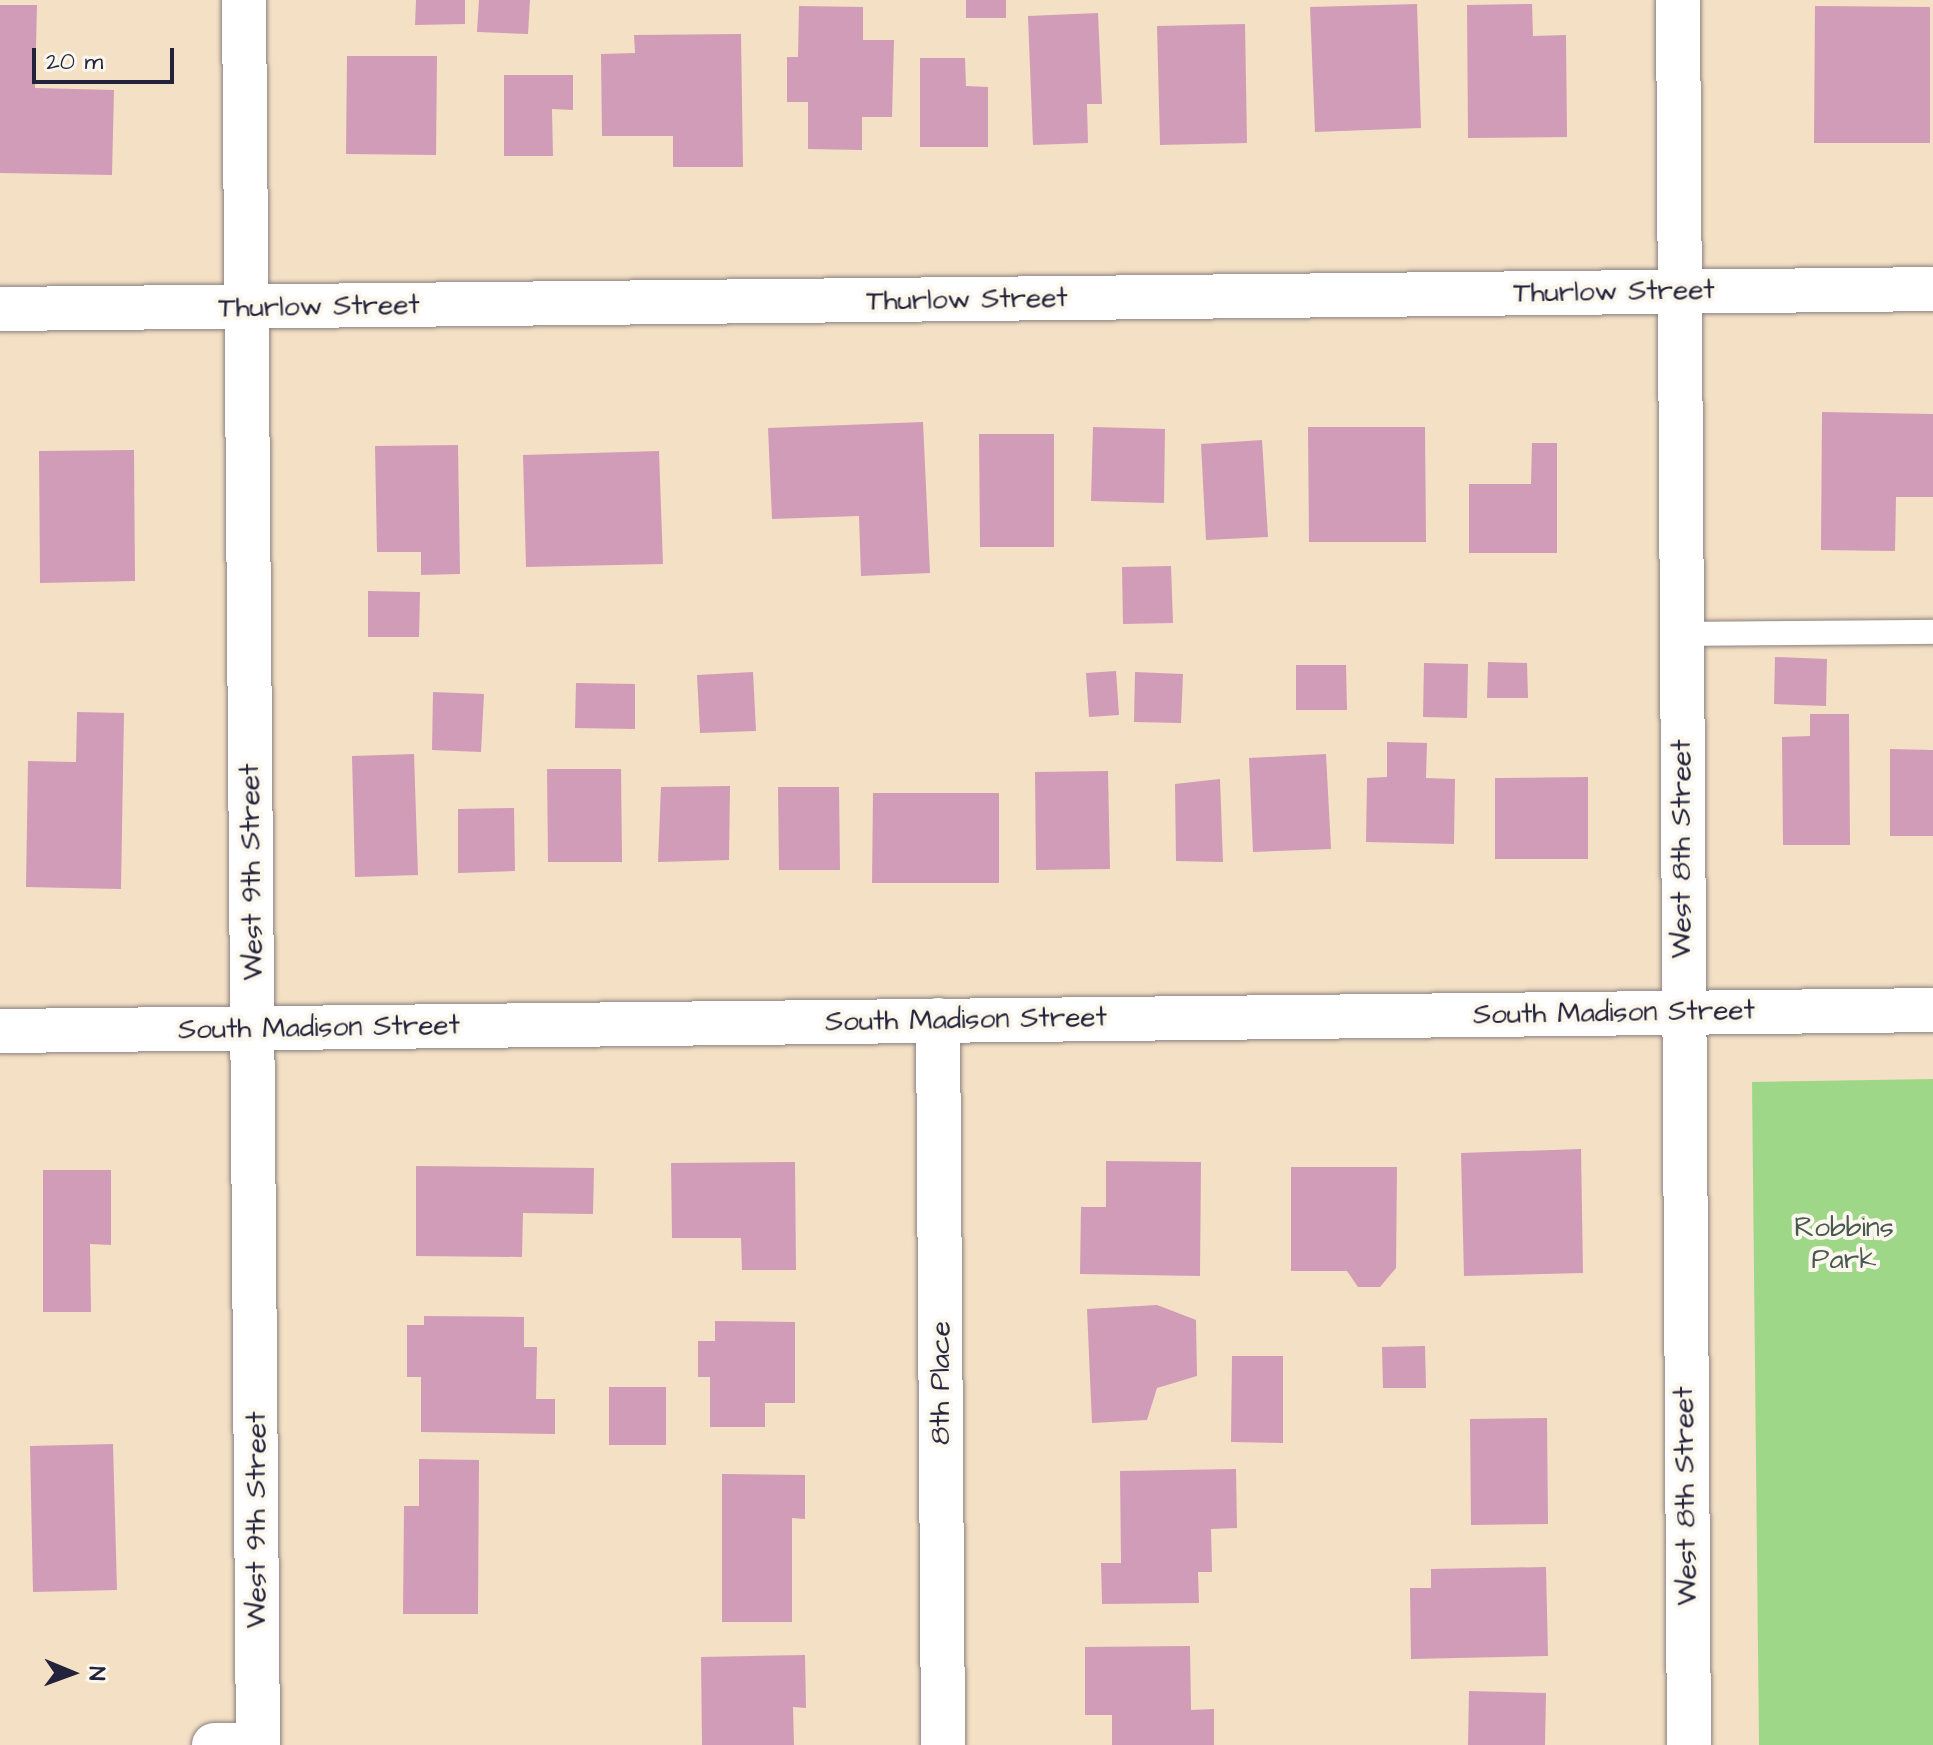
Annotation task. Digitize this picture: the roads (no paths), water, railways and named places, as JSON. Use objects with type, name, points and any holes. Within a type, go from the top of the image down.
[{"type":"street","name":"West 9th Street","points":[[244,0],[258,1745]]},
{"type":"street","name":"West 8th Street","points":[[1678,0],[1684,634],[1681,1012],[1689,1745]]},
{"type":"street","name":"Thurlow Street","points":[[0,309],[1933,289]]},
{"type":"street","name":"South Madison Street","points":[[0,1031],[1933,1010]]},
{"type":"street","name":"8th Place","points":[[938,1020],[943,1745]]},
{"type":"street","points":[[214,1745],[258,1745]]},
{"type":"lane","points":[[1684,634],[1933,632]]},
{"type":"park label","name":"Robbins Park","points":[[1844,1244]]}]
